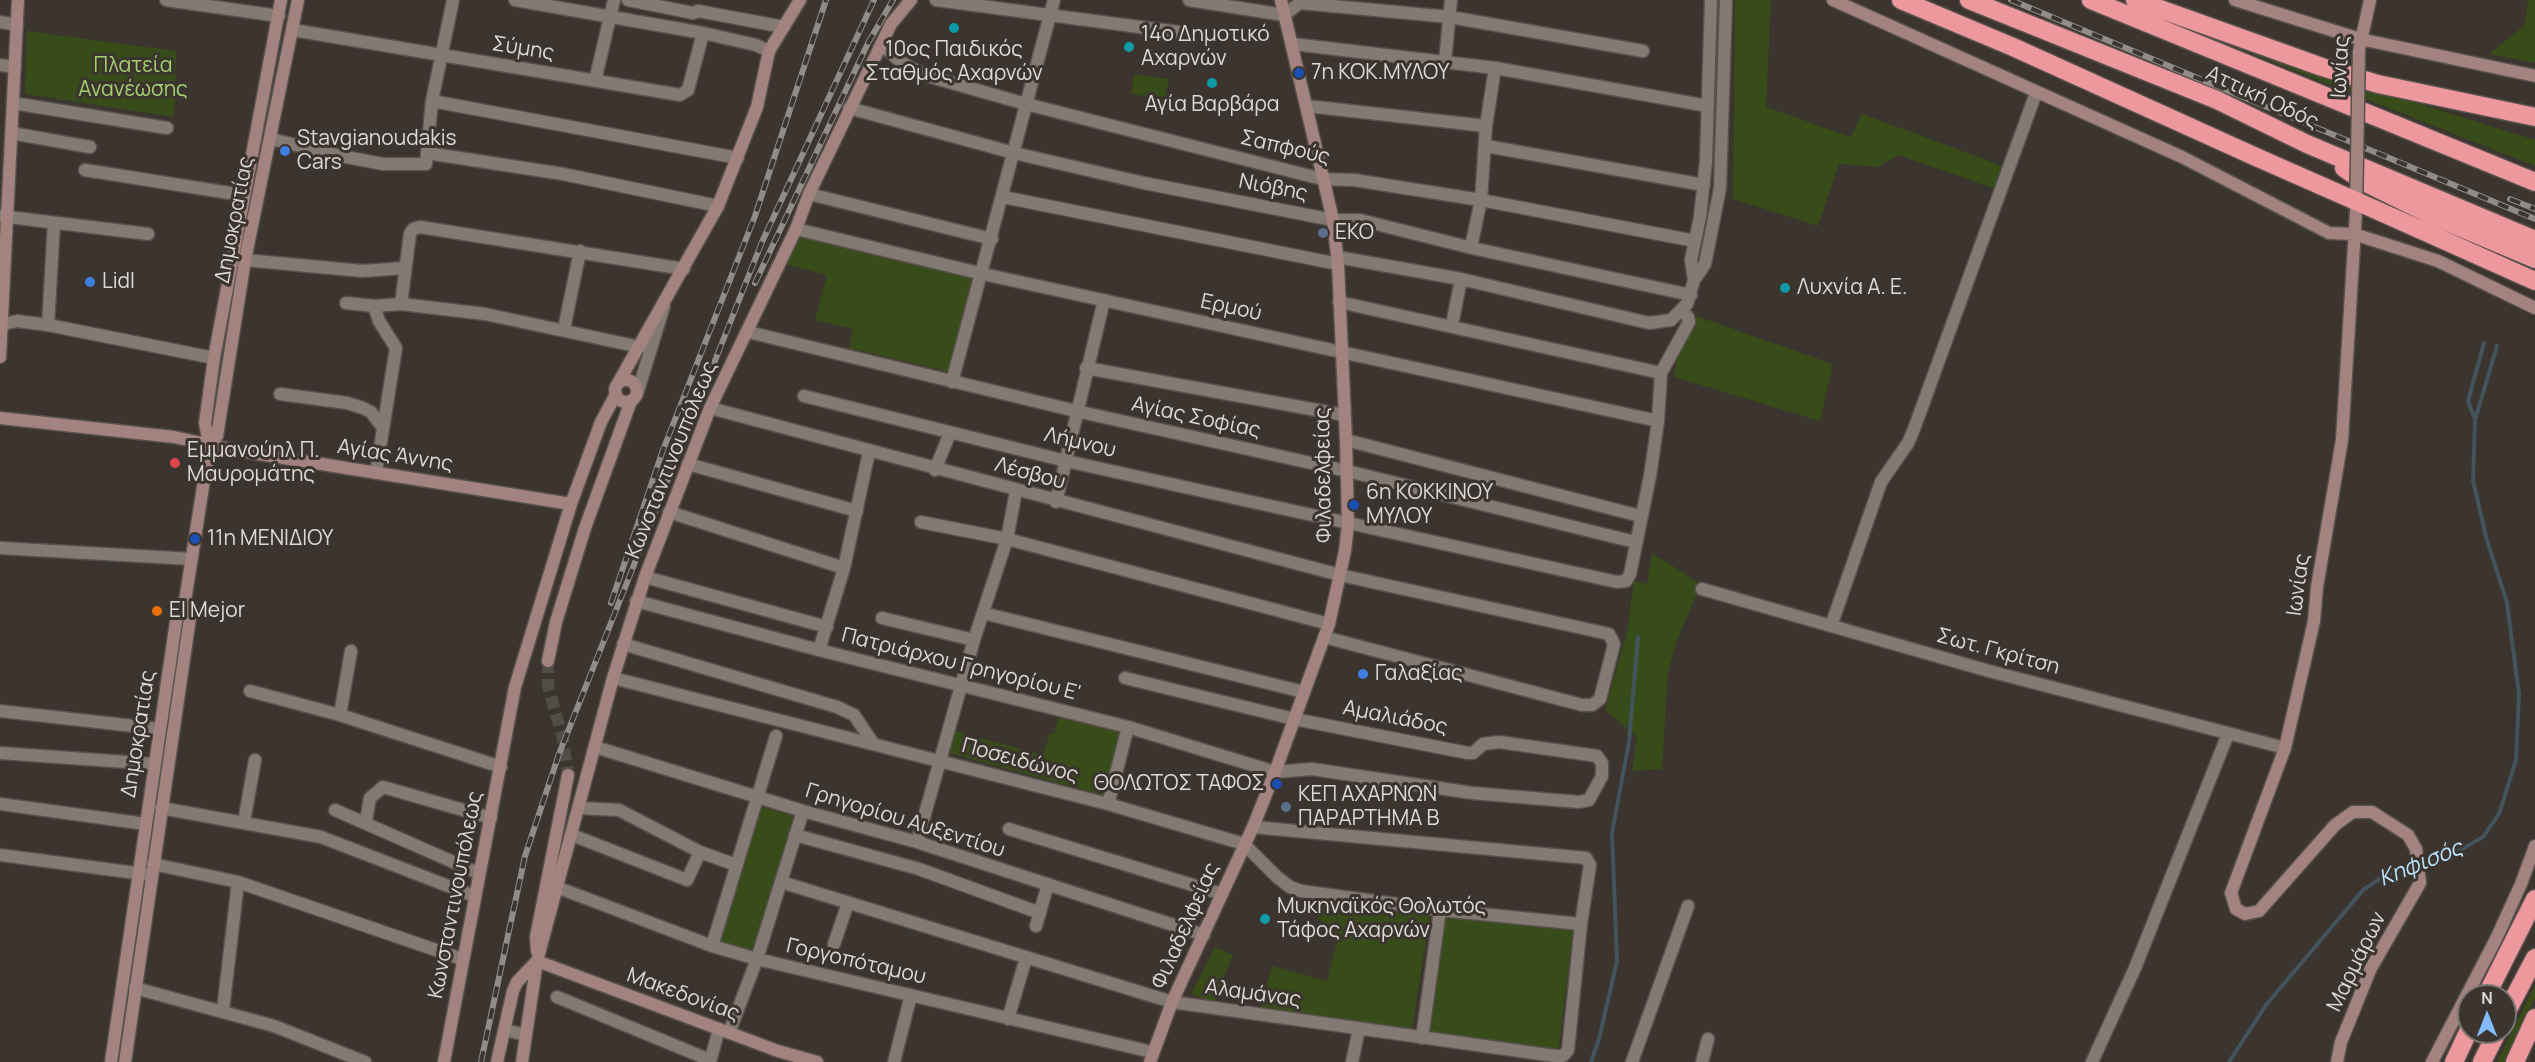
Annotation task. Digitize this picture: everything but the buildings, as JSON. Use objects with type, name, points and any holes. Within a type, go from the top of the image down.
[{"type":"highway","points":[[1901,0],[2024,51],[2535,281]]},
{"type":"highway","name":"Αττική Οδός","points":[[1969,0],[2217,100],[2307,144],[2535,240]]},
{"type":"highway","name":"Αττική Οδός","points":[[2091,0],[2535,182]]},
{"type":"highway","points":[[2135,0],[2333,71],[2421,94],[2529,115]]},
{"type":"highway","points":[[2307,144],[2366,183],[2433,216],[2535,259]]},
{"type":"highway","points":[[2492,984],[2535,899]]},
{"type":"highway","points":[[2517,992],[2535,958]]},
{"type":"highway","points":[[2516,1062],[2535,1018]]},
{"type":"highway","points":[[2454,1062],[2462,1044]]},
{"type":"highway","points":[[2482,1062],[2491,1044]]},
{"type":"street","points":[[0,357],[4,217],[18,0]]},
{"type":"street","points":[[166,0],[279,16]]},
{"type":"street","name":"Δημοκρατίας","points":[[111,1062],[161,808],[190,618],[186,601],[209,445],[205,423],[214,358],[242,195],[281,0]]},
{"type":"street","name":"Δημοκρατίας","points":[[209,445],[217,436],[245,260],[272,139],[298,0]]},
{"type":"street","points":[[427,159],[432,101],[453,0]]},
{"type":"street","points":[[515,0],[703,33],[756,45],[769,51]]},
{"type":"street","points":[[595,81],[614,0]]},
{"type":"street","points":[[628,0],[784,27]]},
{"type":"street","name":"Κωνσταντινουπόλεως","points":[[444,1062],[515,687],[571,504],[601,422],[617,389],[718,206],[757,107],[769,51],[800,0]]},
{"type":"street","name":"Κωνσταντινουπόλεως","points":[[522,1062],[537,962],[559,888],[613,678],[636,601],[710,408],[796,229],[809,194],[849,108],[891,24],[911,0]]},
{"type":"street","points":[[936,0],[1185,33]]},
{"type":"street","points":[[952,382],[1054,0]]},
{"type":"street","points":[[1189,0],[1284,15],[1300,3],[1450,17],[1643,51]]},
{"type":"street","name":"Φιλαδελφείας","points":[[1151,1057],[1172,1002],[1253,827],[1275,772],[1329,624],[1348,524],[1346,440],[1333,220],[1281,0]]},
{"type":"street","points":[[1445,61],[1451,0]]},
{"type":"street","points":[[1003,197],[1337,260],[1461,279],[1649,323],[1671,320],[1682,311],[1691,295],[1694,280],[1691,260],[1704,185],[1711,0]]},
{"type":"street","points":[[1694,280],[1705,264],[1708,254],[1720,188],[1726,0]]},
{"type":"street","points":[[1833,0],[2182,157],[2320,230],[2329,233],[2354,234],[2438,261],[2535,308]]},
{"type":"street","points":[[2235,0],[2360,44],[2535,76]]},
{"type":"street","name":"Ιωνίας","points":[[2370,0],[2360,44],[2356,212],[2340,462],[2317,587],[2308,655],[2285,748],[2231,893],[2236,909],[2245,914],[2259,911],[2336,825],[2353,812],[2372,812],[2408,835],[2416,849],[2420,883]]},
{"type":"street","points":[[0,22],[17,25]]},
{"type":"street","name":"Σύμης","points":[[293,30],[680,95],[688,90],[703,33]]},
{"type":"street","points":[[1293,44],[1495,68],[1708,106]]},
{"type":"street","name":"Σαπφούς","points":[[882,45],[901,62],[924,75],[1026,105],[1322,179],[1354,180],[1481,200],[1695,241]]},
{"type":"street","points":[[0,66],[15,67]]},
{"type":"street","points":[[1471,247],[1481,200],[1486,126],[1495,68]]},
{"type":"street","points":[[1831,626],[1881,482],[1914,429],[2036,93]]},
{"type":"street","points":[[432,101],[738,158]]},
{"type":"street","points":[[13,103],[167,128]]},
{"type":"street","points":[[1306,106],[1486,126]]},
{"type":"street","name":"Νιόβης","points":[[849,108],[1014,153],[1144,183],[1333,220],[1360,220],[1471,247],[1691,295]]},
{"type":"street","points":[[11,134],[90,147]]},
{"type":"street","points":[[272,139],[383,164],[427,159],[563,174],[718,206]]},
{"type":"street","points":[[1486,146],[1704,185]]},
{"type":"street","points":[[85,170],[242,195]]},
{"type":"street","points":[[809,194],[992,239]]},
{"type":"street","points":[[4,217],[148,234]]},
{"type":"street","points":[[48,326],[54,223]]},
{"type":"street","points":[[401,304],[410,234],[413,229],[420,227],[684,269]]},
{"type":"street","name":"Ερμού","points":[[796,229],[982,274],[1659,421]]},
{"type":"street","points":[[564,329],[580,251]]},
{"type":"street","points":[[245,260],[362,272],[405,268]]},
{"type":"street","points":[[1452,325],[1461,279]]},
{"type":"street","points":[[1056,502],[1104,300]]},
{"type":"street","points":[[634,397],[665,302]]},
{"type":"street","points":[[1339,302],[1452,325],[1661,373]]},
{"type":"street","points":[[346,303],[374,306],[401,304],[485,314],[640,346]]},
{"type":"street","points":[[374,306],[379,321],[396,348],[376,473]]},
{"type":"street","points":[[1635,542],[1659,421],[1661,373],[1689,321],[1682,311]]},
{"type":"street","points":[[1,325],[17,321],[214,358]]},
{"type":"street","name":"Αγίας Σοφίας","points":[[748,332],[1076,411],[1347,471],[1635,542]]},
{"type":"street","points":[[1086,368],[1344,415]]},
{"type":"street","points":[[548,661],[556,622],[585,528],[637,389],[631,381],[617,389],[621,401],[634,397]]},
{"type":"street","points":[[280,394],[363,408],[371,412],[383,428]]},
{"type":"street","name":"Λήμνου","points":[[804,396],[1066,461],[1600,579],[1626,580],[1630,574],[1635,542]]},
{"type":"street","name":"Λέσβου","points":[[710,408],[935,470],[1340,575],[1609,634],[1614,644],[1600,699],[1592,705],[1582,705],[1324,637]]},
{"type":"street","name":"Αγίας Άννης","points":[[0,417],[168,436],[209,445],[571,504]]},
{"type":"street","points":[[935,470],[950,433]]},
{"type":"street","points":[[1346,440],[1641,516]]},
{"type":"street","points":[[819,650],[844,568],[869,452]]},
{"type":"street","points":[[688,464],[856,511]]},
{"type":"street","points":[[917,842],[974,640],[1007,539],[1016,490]]},
{"type":"street","points":[[669,512],[844,568]]},
{"type":"street","points":[[921,522],[1007,539],[1329,624]]},
{"type":"street","points":[[0,548],[192,559]]},
{"type":"street","points":[[645,577],[827,627]]},
{"type":"street","name":"Σωτ. Γκρίτση","points":[[1702,589],[2285,748]]},
{"type":"street","name":"Δημοκρατίας","points":[[125,1062],[148,871],[146,824],[177,615],[186,601]]},
{"type":"street","name":"Πατριάρχου Γρηγορίου E'","points":[[636,601],[819,650],[1128,727],[1275,772]]},
{"type":"street","points":[[983,613],[1304,692]]},
{"type":"street","points":[[882,618],[974,640]]},
{"type":"street","points":[[623,644],[837,707],[854,716],[873,743]]},
{"type":"street","points":[[340,715],[351,651]]},
{"type":"street","name":"Ποσειδώνος","points":[[613,678],[1108,804],[1244,844],[1290,887],[1440,910],[1581,924]]},
{"type":"street","name":"Αμαλιάδος","points":[[1125,678],[1294,719],[1468,753],[1491,742],[1597,756],[1602,763],[1602,776],[1589,800],[1579,802],[1472,793],[1312,769],[1275,772]]},
{"type":"street","points":[[250,691],[340,715],[501,767]]},
{"type":"street","points":[[0,711],[160,729]]},
{"type":"street","points":[[1108,804],[1128,727]]},
{"type":"street","points":[[2092,1062],[2135,968],[2228,734]]},
{"type":"street","points":[[712,946],[776,736]]},
{"type":"street","name":"Γρηγορίου Αυξεντίου","points":[[595,747],[803,811],[917,842],[1204,935]]},
{"type":"street","points":[[0,753],[154,764]]},
{"type":"street","points":[[244,822],[255,760]]},
{"type":"street","points":[[537,962],[536,937],[568,775]]},
{"type":"street","points":[[366,821],[370,798],[382,787],[491,818]]},
{"type":"street","points":[[0,804],[146,824]]},
{"type":"street","points":[[580,807],[619,810],[700,852],[736,865]]},
{"type":"street","points":[[161,808],[296,831],[342,844],[474,896]]},
{"type":"street","points":[[336,810],[366,821],[478,873]]},
{"type":"street","points":[[557,997],[710,1061],[757,959],[803,811]]},
{"type":"street","points":[[1253,827],[1586,858],[1590,865],[1581,924]]},
{"type":"street","points":[[1010,829],[1222,894]]},
{"type":"street","points":[[572,835],[687,880],[700,852]]},
{"type":"street","points":[[795,835],[919,869],[1040,913]]},
{"type":"street","points":[[2432,1062],[2496,939],[2522,884],[2535,846]]},
{"type":"street","points":[[0,855],[238,882],[462,959]]},
{"type":"street","points":[[223,1010],[238,882]]},
{"type":"street","name":"Αλαμάνας","points":[[781,882],[1172,1002],[1555,1056],[1563,1056],[1570,1043],[1581,924]]},
{"type":"street","name":"Μαρμάρων","points":[[2337,1062],[2341,1042],[2371,968],[2420,883]]},
{"type":"street","points":[[1036,926],[1048,885]]},
{"type":"street","name":"Γοργοπόταμου","points":[[559,888],[712,946],[757,959],[1008,1019],[1151,1057]]},
{"type":"street","points":[[834,944],[848,903]]},
{"type":"street","points":[[1632,1062],[1688,906]]},
{"type":"street","points":[[1422,1038],[1440,910]]},
{"type":"street","points":[[1008,1019],[1026,957]]},
{"type":"street","name":"Κωνσταντινουπόλεως","points":[[497,1062],[513,991],[517,982],[537,962]]},
{"type":"street","name":"Μακεδονίας","points":[[537,962],[724,1031],[776,1056],[817,1062]]},
{"type":"street","points":[[135,988],[223,1010],[328,1045],[365,1062]]},
{"type":"street","points":[[894,1062],[911,995]]},
{"type":"street","points":[[1352,1062],[1359,1029]]},
{"type":"street","points":[[505,1030],[526,1035]]},
{"type":"street","points":[[1702,1062],[1708,1039]]},
{"type":"green space","points":[[1735,0],[1771,0],[1766,107],[1851,137],[1862,114],[2005,167],[1996,189],[1898,155],[1878,167],[1839,164],[1818,226],[1733,199]]},
{"type":"green space","points":[[2528,0],[2535,0],[2535,63],[2489,54],[2525,25]]},
{"type":"green space","name":"Πλατεία Ανανέωσης","points":[[27,31],[176,51],[174,117],[25,94]]},
{"type":"green space","points":[[2220,41],[2535,140],[2535,166]]},
{"type":"green space","points":[[1134,74],[1169,79],[1165,99],[1131,94]]},
{"type":"green space","points":[[798,235],[976,279],[950,372],[849,348],[853,329],[815,320],[827,275],[785,264]]},
{"type":"green space","points":[[1696,316],[1833,364],[1820,421],[1674,377],[1678,352]]},
{"type":"green space","points":[[1652,553],[1701,584],[1678,638],[1668,671],[1662,769],[1632,771],[1637,737],[1605,710],[1627,631],[1634,581],[1647,584]]},
{"type":"green space","points":[[1059,716],[1124,732],[1106,796],[949,753],[955,731],[1043,755],[1050,734],[1054,734]]},
{"type":"green space","points":[[759,806],[795,817],[754,954],[718,943]]},
{"type":"green space","points":[[1302,902],[1430,916],[1411,1034],[1259,1010],[1272,966],[1327,981],[1338,938]]},
{"type":"green space","points":[[1444,916],[1573,929],[1558,1055],[1427,1035]]},
{"type":"green space","points":[[1215,947],[1233,955],[1214,1002],[1191,994]]},
{"type":"green space","points":[[2535,985],[2535,998],[2517,1035],[2517,1021]]},
{"type":"green space","points":[[2506,1044],[2513,1044],[2504,1062],[2497,1062]]},
{"type":"waterway","name":"Κηφισός","points":[[2475,419],[2468,401],[2484,343]]},
{"type":"waterway","name":"Κηφισός","points":[[2229,1062],[2266,1005],[2363,890],[2382,877],[2448,857],[2483,837],[2499,814],[2516,760],[2519,694],[2507,603],[2486,537],[2473,480],[2475,420],[2497,346]]},
{"type":"waterway","points":[[1591,1062],[1599,1039],[1617,961],[1612,833],[1629,742],[1638,637]]},
{"type":"tunnel","points":[[548,661],[548,686],[563,739],[568,775]]},
{"type":"railway","points":[[611,603],[663,450],[755,216],[826,0]]},
{"type":"railway","points":[[481,1062],[525,856],[559,754],[762,242],[874,0]]},
{"type":"railway","points":[[755,283],[868,43],[893,0]]},
{"type":"railway","points":[[2011,0],[2535,219]]},
{"type":"railway","points":[[2510,199],[2535,209]]},
{"type":"place","name":"10ος Παιδικός Σταθμός Αχαρνών","points":[[954,28]]},
{"type":"place","name":"14ο Δημοτικό Αχαρνών","points":[[1129,47]]},
{"type":"place","name":"7η ΚΟΚ.ΜΥΛΟΥ","points":[[1299,73]]},
{"type":"place","name":"Αγία Βαρβάρα","points":[[1212,83]]},
{"type":"place","name":"Stavgianoudakis Cars","points":[[285,151]]},
{"type":"place","name":"EKO","points":[[1323,233]]},
{"type":"place","name":"Lidl","points":[[90,282]]},
{"type":"place","name":"Λυχνία A. E.","points":[[1785,288]]},
{"type":"place","name":"Εμμανούηλ Π. Μαυρομάτης","points":[[175,463]]},
{"type":"place","name":"6η ΚΟΚΚΙΝΟΥ ΜΥΛΟΥ","points":[[1354,505]]},
{"type":"place","name":"11η ΜΕΝΙΔΙΟΥ","points":[[195,539]]},
{"type":"place","name":"El Mejor","points":[[157,611]]},
{"type":"place","name":"Γαλαξίας","points":[[1363,674]]},
{"type":"place","name":"ΘΟΛΩΤΟΣ ΤΑΦΟΣ","points":[[1277,784]]},
{"type":"place","name":"ΚΕΠ ΑΧΑΡΝΩΝ ΠΑΡΑΡΤΗΜΑ Β","points":[[1286,807]]},
{"type":"place","name":"Μυκηναϊκός Θολωτός Τάφος Αχαρνών","points":[[1265,919]]}]
